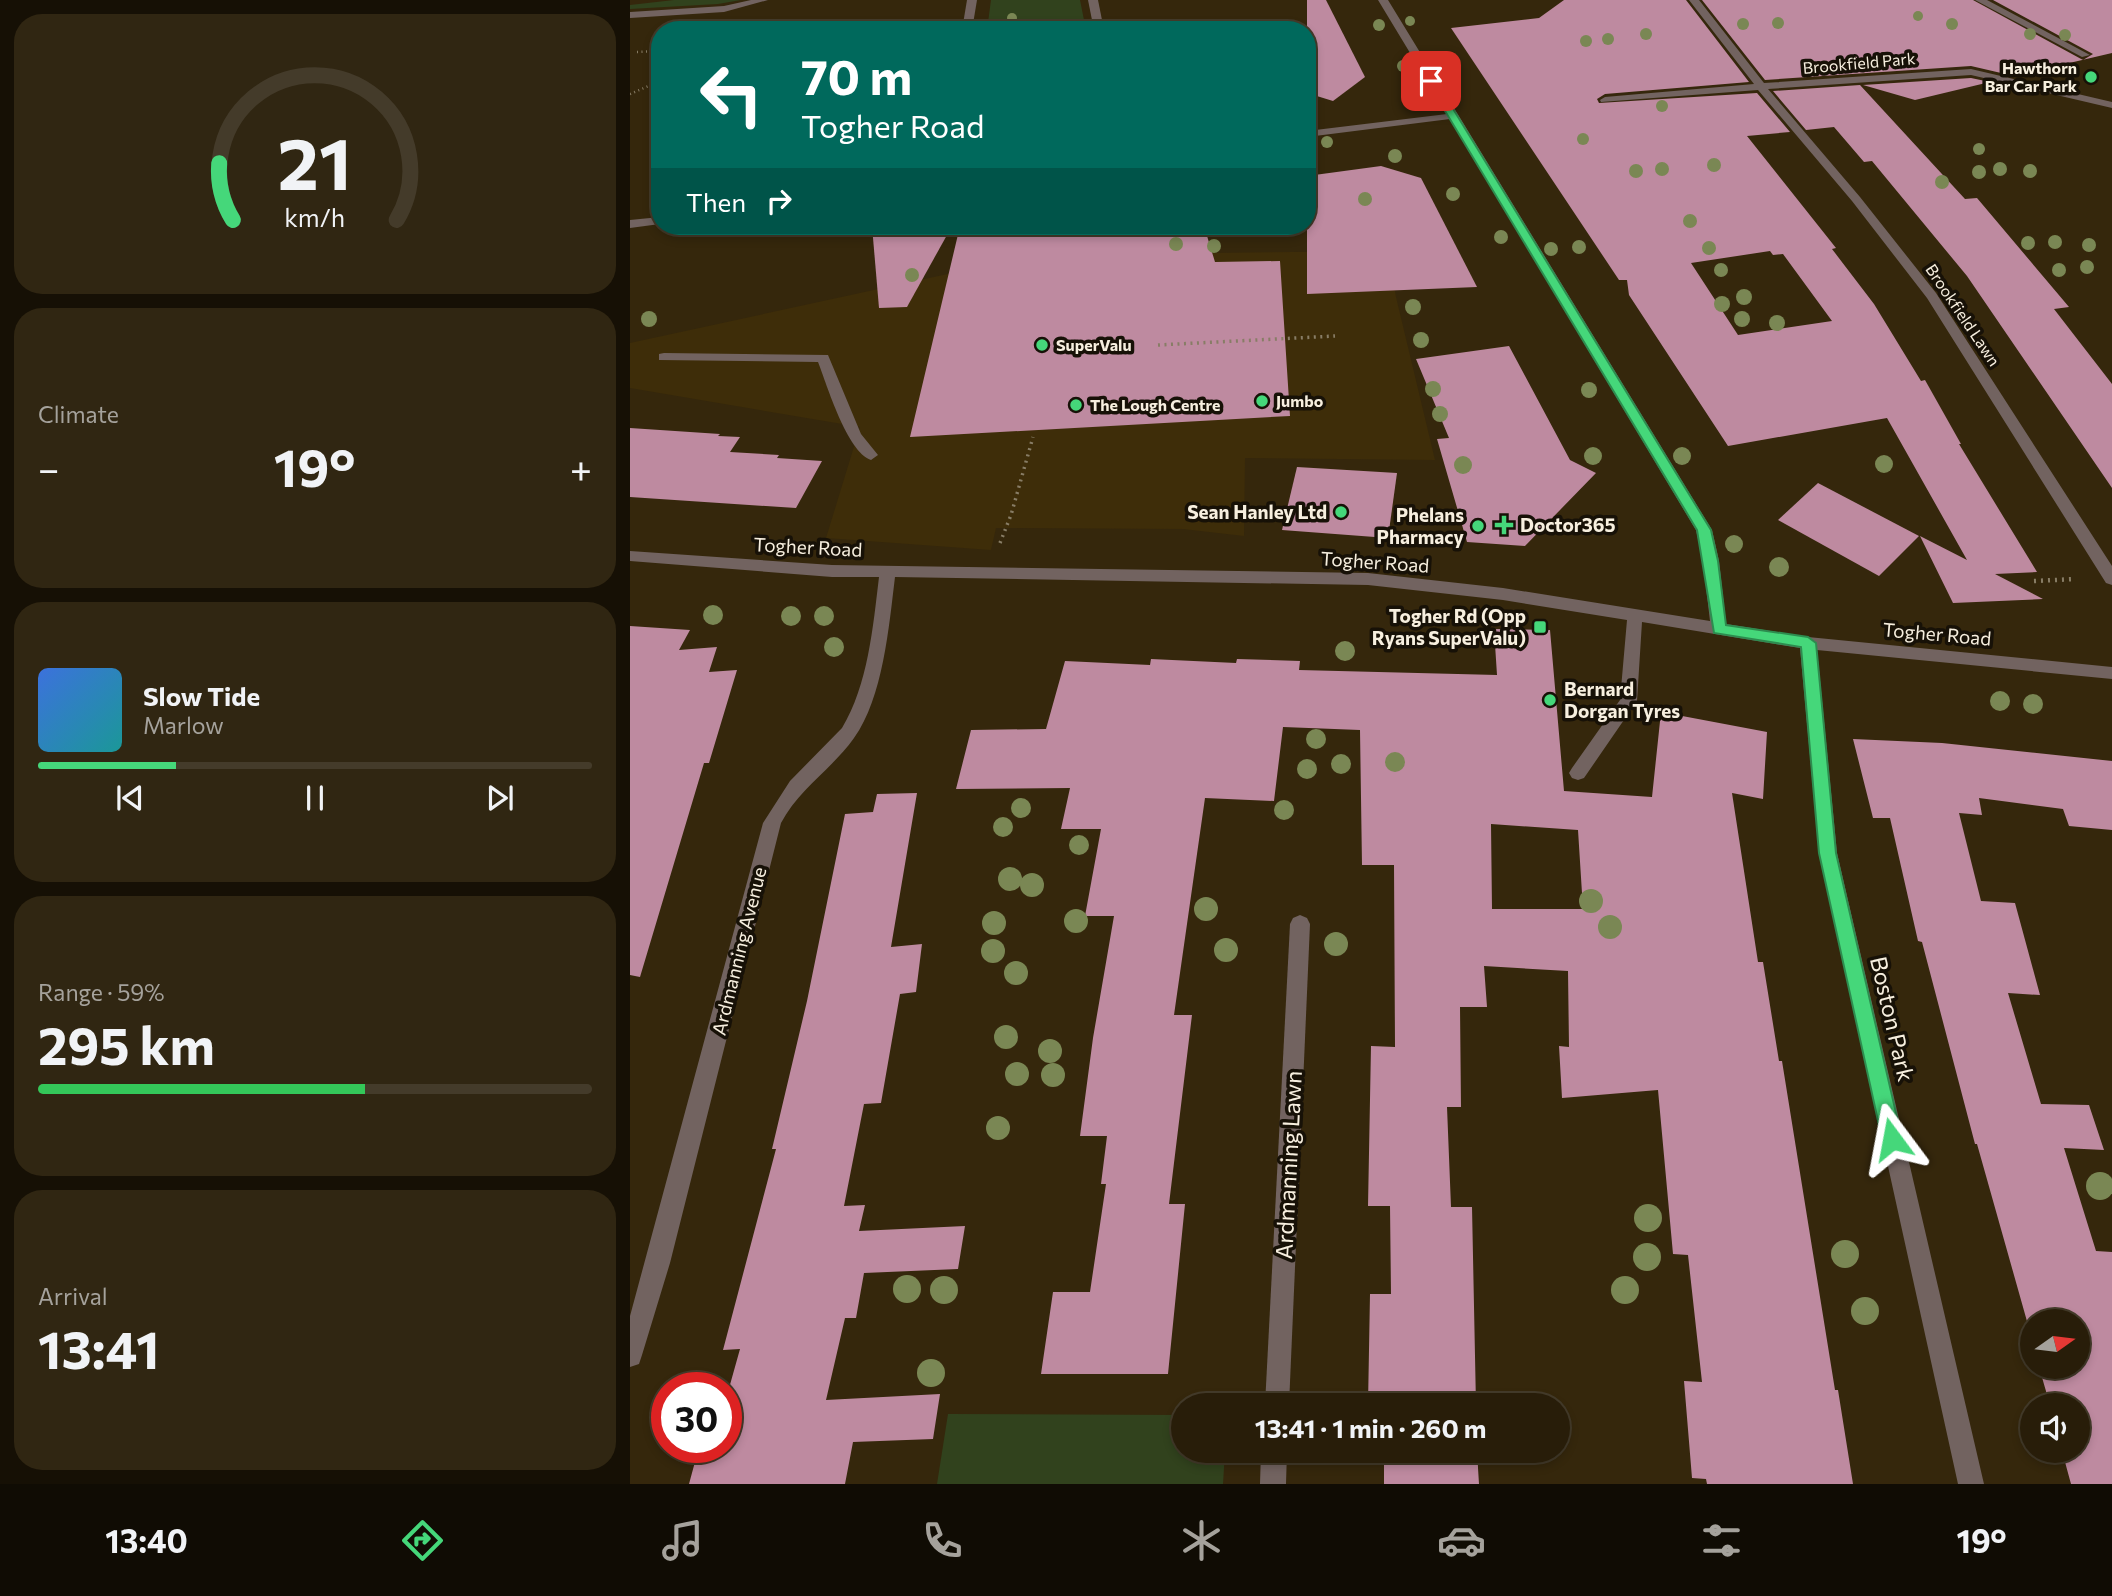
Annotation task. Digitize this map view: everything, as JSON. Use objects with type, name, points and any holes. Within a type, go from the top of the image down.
[{"type":"street","points":[[630,15],[710,11],[763,0]]},
{"type":"street","points":[[968,21],[972,0]]},
{"type":"street","points":[[1093,0],[1097,21]]},
{"type":"street","points":[[1383,0],[1704,530],[1711,561],[1719,629]]},
{"type":"street","name":"Brookfield Lawn","points":[[1694,0],[1762,88],[1862,207],[1932,296],[2112,579]]},
{"type":"street","points":[[1980,0],[2085,55]]},
{"type":"street","points":[[706,21],[710,11]]},
{"type":"street","name":"Brookfield Park","points":[[1605,100],[1856,78],[1971,72],[2112,105]]},
{"type":"street","points":[[1316,133],[1452,116]]},
{"type":"street","points":[[630,224],[651,221]]},
{"type":"street","points":[[664,357],[823,358],[855,435],[871,455]]},
{"type":"street","name":"Togher Road","points":[[630,556],[799,570],[1368,579],[1503,594],[1808,643],[2112,673]]},
{"type":"street","name":"Ardmanning Avenue","points":[[630,1355],[669,1223],[772,823],[788,794],[849,732],[862,707],[888,572]]},
{"type":"street","points":[[1578,773],[1628,701],[1635,615]]},
{"type":"street","name":"Boston Park","points":[[1808,643],[1828,853],[1971,1484]]},
{"type":"street","name":"Ardmanning Lawn","points":[[1278,1393],[1300,924]]},
{"type":"street","points":[[1273,1484],[1274,1463]]},
{"type":"path","points":[[637,52],[651,51]]},
{"type":"path","points":[[630,94],[651,85]]},
{"type":"path","points":[[1158,345],[1335,336]]},
{"type":"path","points":[[999,545],[1011,516],[1033,438]]},
{"type":"path","points":[[2034,581],[2085,578]]},
{"type":"shaded area","name":"The Lough Centre","points":[[1388,251],[1396,297],[1435,460],[1245,458],[1244,536],[1183,529],[996,528],[991,550],[826,538],[860,427],[630,388],[630,343],[1035,255]]},
{"type":"green space","points":[[674,0],[741,0],[718,4],[630,9],[630,5]]},
{"type":"green space","points":[[991,0],[1080,0],[1084,21],[988,21]]},
{"type":"green space","points":[[948,1414],[1171,1415],[1171,1463],[1224,1463],[1223,1484],[937,1484]]},
{"type":"building","points":[[1307,0],[1326,0],[1365,77],[1333,101],[1316,96],[1316,21],[1307,21]]},
{"type":"building","points":[[1564,0],[1686,0],[1749,82],[1605,94],[1597,99],[1599,103],[1757,93],[1790,132],[1747,136],[1836,248],[1832,249],[1874,304],[1921,381],[1925,380],[1959,444],[2037,572],[1995,574],[2043,599],[1953,603],[1920,536],[1967,560],[1887,418],[1728,446],[1629,295],[1627,280],[1619,280],[1451,28],[1539,18]],"holes":[[[1770,251],[1773,255],[1783,254],[1832,321],[1738,335],[1691,263]]]},
{"type":"building","points":[[1702,0],[1973,0],[2083,60],[2014,76],[1971,66],[1765,80]]},
{"type":"building","points":[[1993,0],[2112,0],[2112,53],[2084,60],[2093,54]]},
{"type":"building","points":[[1971,78],[1990,82],[1915,100],[1863,85]]},
{"type":"building","points":[[1860,85],[1965,199],[1977,198],[2069,307],[2054,309],[2112,384],[2112,488],[1967,276],[1872,161],[1864,162],[1834,127],[1806,130],[1773,91]]},
{"type":"building","points":[[1381,166],[1421,178],[1477,287],[1307,294],[1307,235],[1316,235],[1316,175]]},
{"type":"building","points":[[873,235],[947,235],[907,307],[879,308]]},
{"type":"building","name":"SuperValu","points":[[958,235],[1207,235],[1215,262],[1280,261],[1290,416],[910,437]]},
{"type":"building","points":[[1509,346],[1570,460],[1596,473],[1525,546],[1467,542],[1437,439],[1449,438],[1416,359]]},
{"type":"building","points":[[630,428],[740,437],[730,452],[822,461],[796,508],[630,497]]},
{"type":"building","points":[[1297,467],[1397,473],[1388,538],[1282,530]]},
{"type":"building","points":[[1818,483],[1919,536],[1879,576],[1778,520]]},
{"type":"building","points":[[630,626],[690,630],[679,650],[717,647],[709,672],[737,670],[709,763],[704,763],[640,977],[630,975]]},
{"type":"building","points":[[1494,629],[1550,630],[1564,791],[1652,797],[1661,712],[1767,732],[1763,799],[1732,793],[1758,962],[1763,962],[1779,1061],[1782,1061],[1835,1390],[1838,1390],[1853,1484],[1707,1484],[1706,1479],[1692,1478],[1684,1381],[1702,1382],[1688,1255],[1673,1254],[1658,1090],[1562,1098],[1559,1046],[1569,1047],[1568,971],[1484,966],[1487,1007],[1460,1007],[1461,1107],[1447,1107],[1451,1207],[1472,1207],[1476,1393],[1368,1393],[1370,1294],[1391,1294],[1390,1206],[1368,1206],[1371,1046],[1395,1047],[1394,865],[1362,865],[1360,730],[1283,727],[1274,801],[1205,798],[1174,1015],[1192,1015],[1169,1204],[1185,1204],[1168,1374],[1041,1374],[1053,1292],[1090,1292],[1106,1184],[1101,1184],[1107,1136],[1080,1136],[1093,1038],[1114,916],[1085,916],[1101,829],[1061,829],[1070,788],[956,789],[971,730],[1046,729],[1065,661],[1150,665],[1151,659],[1236,663],[1237,659],[1300,661],[1299,670],[1497,675]],"holes":[[[1491,824],[1578,830],[1583,909],[1492,909]]]},
{"type":"building","points":[[1853,739],[1942,743],[2112,761],[2112,830],[2069,826],[2063,809],[1979,798],[1982,815],[1959,813],[1981,901],[2015,903],[2040,995],[2008,993],[2041,1104],[2089,1105],[2104,1150],[2064,1148],[2096,1251],[2112,1252],[2112,1484],[2071,1484],[2065,1463],[2090,1463],[2090,1393],[2047,1393],[2042,1379],[2090,1379],[2090,1309],[2024,1309],[1975,1144],[1922,942],[1918,941],[1890,818],[1873,818]]},
{"type":"building","points":[[917,793],[891,947],[922,944],[916,992],[900,994],[881,1103],[864,1104],[844,1206],[865,1205],[859,1231],[965,1226],[958,1269],[864,1273],[856,1318],[845,1318],[826,1400],[940,1394],[933,1439],[853,1442],[845,1484],[689,1484],[695,1463],[742,1463],[742,1372],[734,1372],[740,1349],[723,1350],[776,1149],[772,1149],[807,1001],[845,814],[873,812],[877,794]]},
{"type":"building","points":[[1384,1463],[1478,1463],[1479,1484],[1384,1484]]},
{"type":"place","name":"Hawthorn Bar Car Park","points":[[2091,77]]},
{"type":"place","name":"SuperValu","points":[[1042,345]]},
{"type":"place","name":"Jumbo","points":[[1262,401]]},
{"type":"place","name":"The Lough Centre","points":[[1076,405]]},
{"type":"place","name":"Sean Hanley Ltd","points":[[1341,512]]},
{"type":"place","name":"Doctor365","points":[[1504,525]]},
{"type":"place","name":"Phelans Pharmacy","points":[[1478,526]]},
{"type":"place","name":"Togher Rd (Opp Ryans SuperValu)","points":[[1540,627]]},
{"type":"place","name":"Bernard Dorgan Tyres","points":[[1550,700]]},
{"type":"route","points":[[1431,81],[1704,530],[1711,561],[1719,629],[1808,643],[1828,853],[1892,1139]]}]
